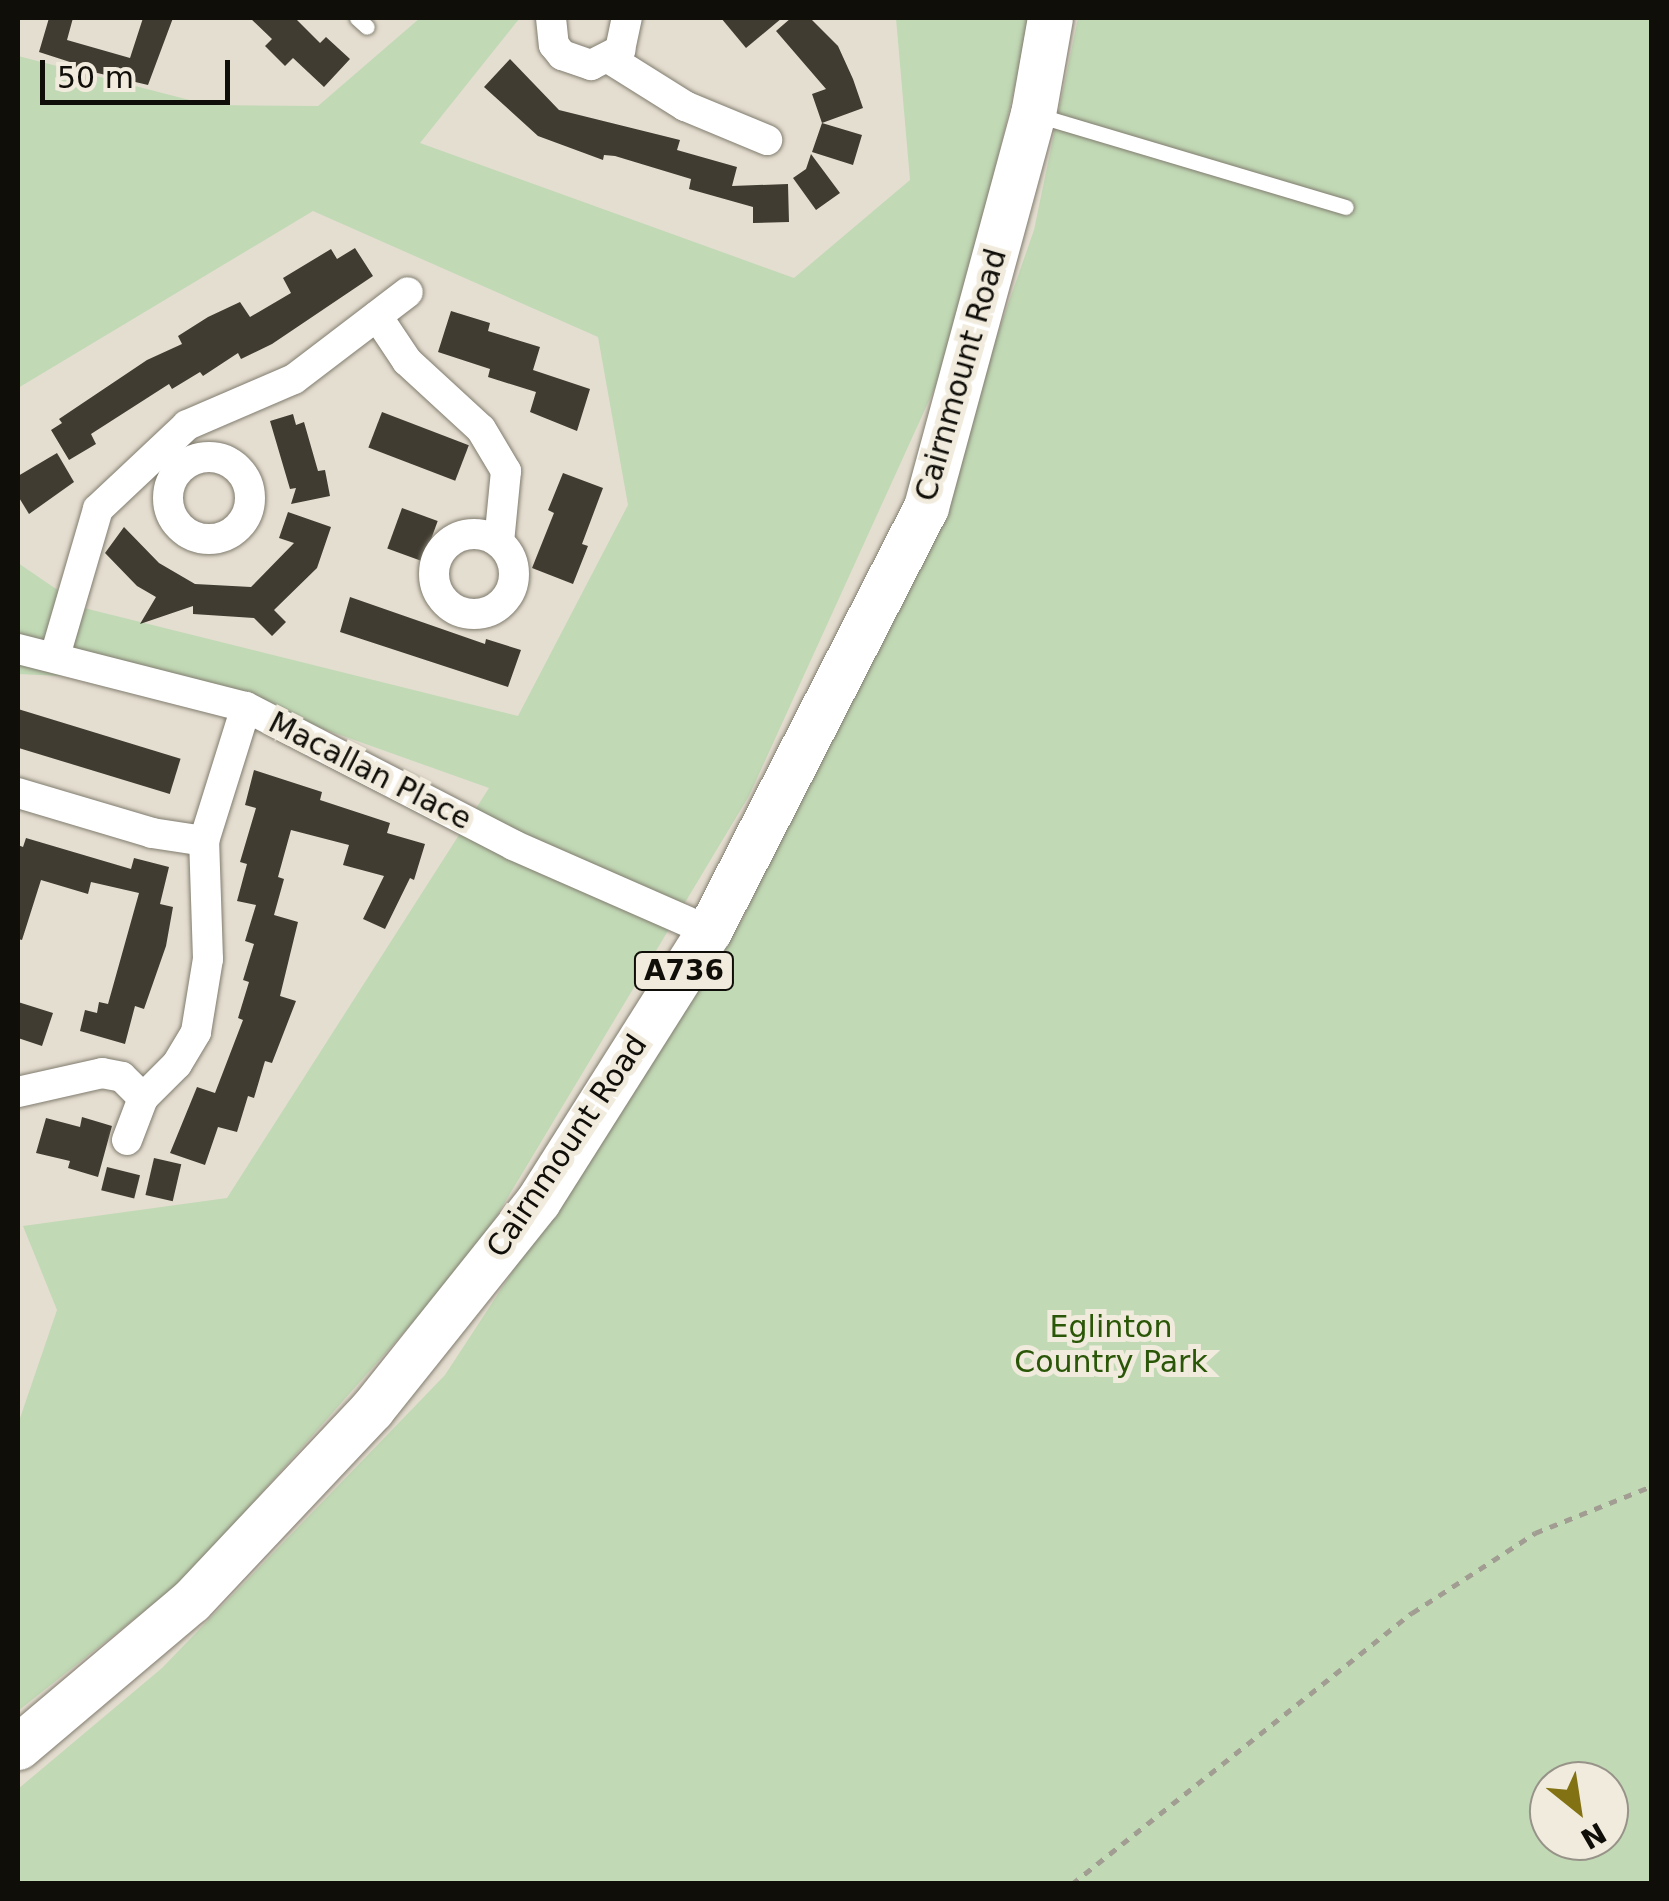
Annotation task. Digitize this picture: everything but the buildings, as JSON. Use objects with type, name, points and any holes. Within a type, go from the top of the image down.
[{"type":"main road","name":"Cairnmount Road","points":[[18,1748],[191,1601],[372,1409],[538,1201],[709,931],[926,507],[1033,114],[1050,18]]},
{"type":"street","points":[[551,18],[554,45],[562,56],[592,65],[610,59],[624,43],[626,18]]},
{"type":"street","points":[[610,59],[685,106],[767,140]]},
{"type":"street","points":[[54,656],[98,509],[187,425],[294,378],[408,292]]},
{"type":"street","points":[[377,316],[407,362],[482,428],[506,471],[499,542]]},
{"type":"street","points":[[187,425],[199,458]]},
{"type":"street","name":"Macallan Place","points":[[18,649],[246,707],[513,845],[709,931]]},
{"type":"street","points":[[127,1140],[143,1098],[177,1064],[196,1032],[208,959],[204,841],[246,707]]},
{"type":"street","points":[[18,793],[152,833],[204,841]]},
{"type":"street","points":[[18,1092],[102,1073],[122,1076],[143,1098]]},
{"type":"lane","points":[[1033,114],[1346,207]]},
{"type":"path","points":[[1072,1884],[1412,1613],[1534,1533],[1652,1486]]},
{"type":"green space","points":[[420,18],[519,19],[420,143],[794,278],[910,180],[896,18],[1031,18],[953,348],[749,796],[475,1252],[187,1577],[18,1711],[18,1424],[57,1310],[23,1226],[227,1198],[489,788],[192,682],[18,674],[18,563],[84,608],[518,716],[628,505],[598,337],[313,211],[18,388],[18,56],[209,105],[318,106]]},
{"type":"green space","name":"Eglinton Country Park","points":[[1078,18],[1651,18],[1651,1883],[18,1884],[18,1789],[162,1668],[445,1375],[742,920],[889,613],[967,422],[1034,230]]}]
